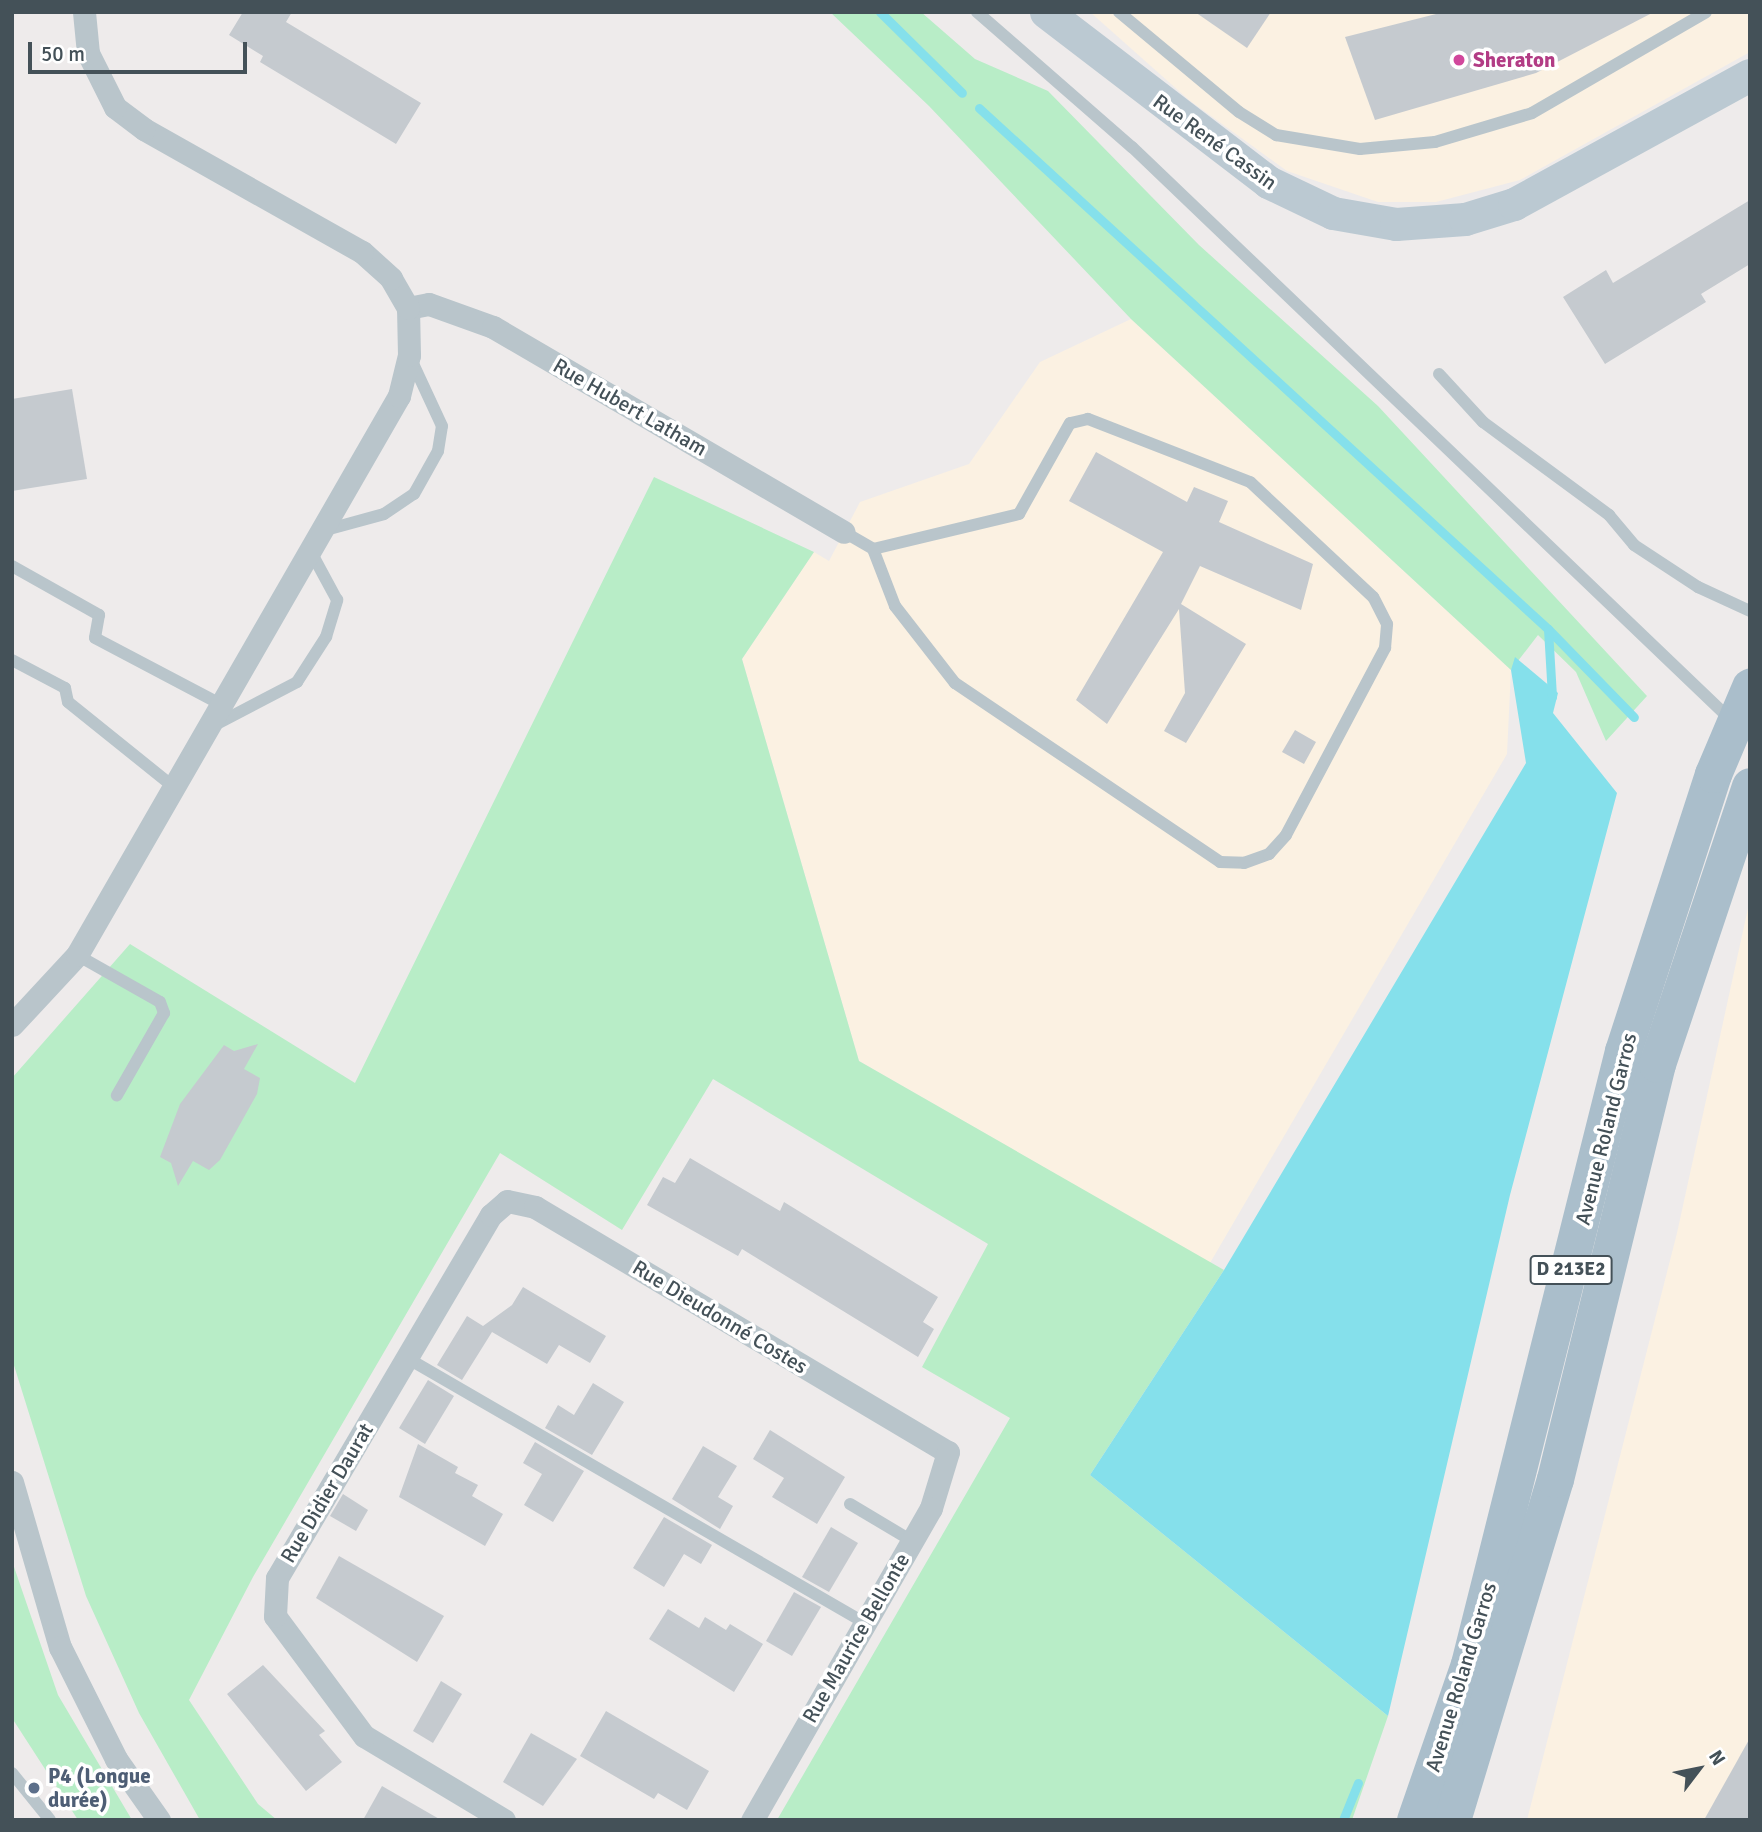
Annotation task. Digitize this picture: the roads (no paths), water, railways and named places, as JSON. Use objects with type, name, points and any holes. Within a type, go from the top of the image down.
[{"type":"main road","name":"Avenue Roland Garros","points":[[1415,1820],[1469,1664],[1623,1051],[1734,723],[1750,687]]},
{"type":"main road","name":"Avenue Roland Garros","points":[[1452,1820],[1555,1479],[1657,1064],[1750,786]]},
{"type":"street","points":[[12,1025],[77,955],[399,396],[409,355],[408,308],[391,278],[362,252],[144,130],[115,107],[88,53],[85,12]]},
{"type":"street","name":"Rue René Cassin","points":[[1046,12],[1269,182],[1333,213],[1396,224],[1465,219],[1514,204],[1750,75]]},
{"type":"street","name":"Rue Hubert Latham","points":[[408,308],[429,304],[494,327],[844,532]]},
{"type":"street","name":"Rue Dieudonné Costes","points":[[491,1215],[507,1202],[535,1207],[948,1452]]},
{"type":"street","name":"Rue Didier Daurat","points":[[491,1215],[276,1578],[275,1616],[364,1736],[504,1820]]},
{"type":"street","name":"Rue Maurice Bellonte","points":[[752,1820],[912,1541],[944,1479],[948,1452]]},
{"type":"street","points":[[12,1482],[60,1647],[117,1759],[159,1820]]},
{"type":"lane","points":[[977,12],[1132,147],[1734,723],[1735,750],[1683,920]]},
{"type":"lane","points":[[1119,12],[1239,113],[1276,135],[1360,149],[1435,142],[1532,113],[1706,12]]},
{"type":"lane","points":[[209,727],[297,681],[326,636],[337,600],[316,541],[384,514],[414,494],[439,451],[442,426],[409,355]]},
{"type":"lane","points":[[1439,374],[1483,422],[1609,515],[1634,545],[1698,587],[1750,611]]},
{"type":"lane","points":[[844,532],[873,549],[895,606],[955,683],[1220,862],[1244,863],[1269,853],[1286,835],[1385,648],[1387,624],[1373,597],[1250,482],[1088,419],[1070,423],[1018,514],[873,549]]},
{"type":"lane","points":[[12,566],[99,615],[95,638],[222,705]]},
{"type":"lane","points":[[12,660],[65,688],[68,702],[174,788]]},
{"type":"lane","points":[[77,955],[160,1002],[164,1013],[117,1095]]},
{"type":"lane","points":[[1657,1064],[1675,959]]},
{"type":"lane","points":[[407,1358],[865,1623]]},
{"type":"lane","points":[[850,1504],[912,1541]]},
{"type":"lane","points":[[12,1773],[50,1820]]},
{"type":"water","points":[[1515,657],[1558,693],[1553,713],[1617,793],[1510,1195],[1388,1716],[1090,1475],[1224,1270],[1526,763],[1511,670]]},
{"type":"waterway","points":[[880,12],[962,93]]},
{"type":"waterway","points":[[979,108],[1548,629],[1634,717]]},
{"type":"waterway","points":[[1548,629],[1552,697]]},
{"type":"waterway","points":[[1343,1820],[1358,1783]]},
{"type":"place","name":"Sheraton","points":[[1459,60]]},
{"type":"place","name":"P4 (Longue durée)","points":[[34,1788]]}]
